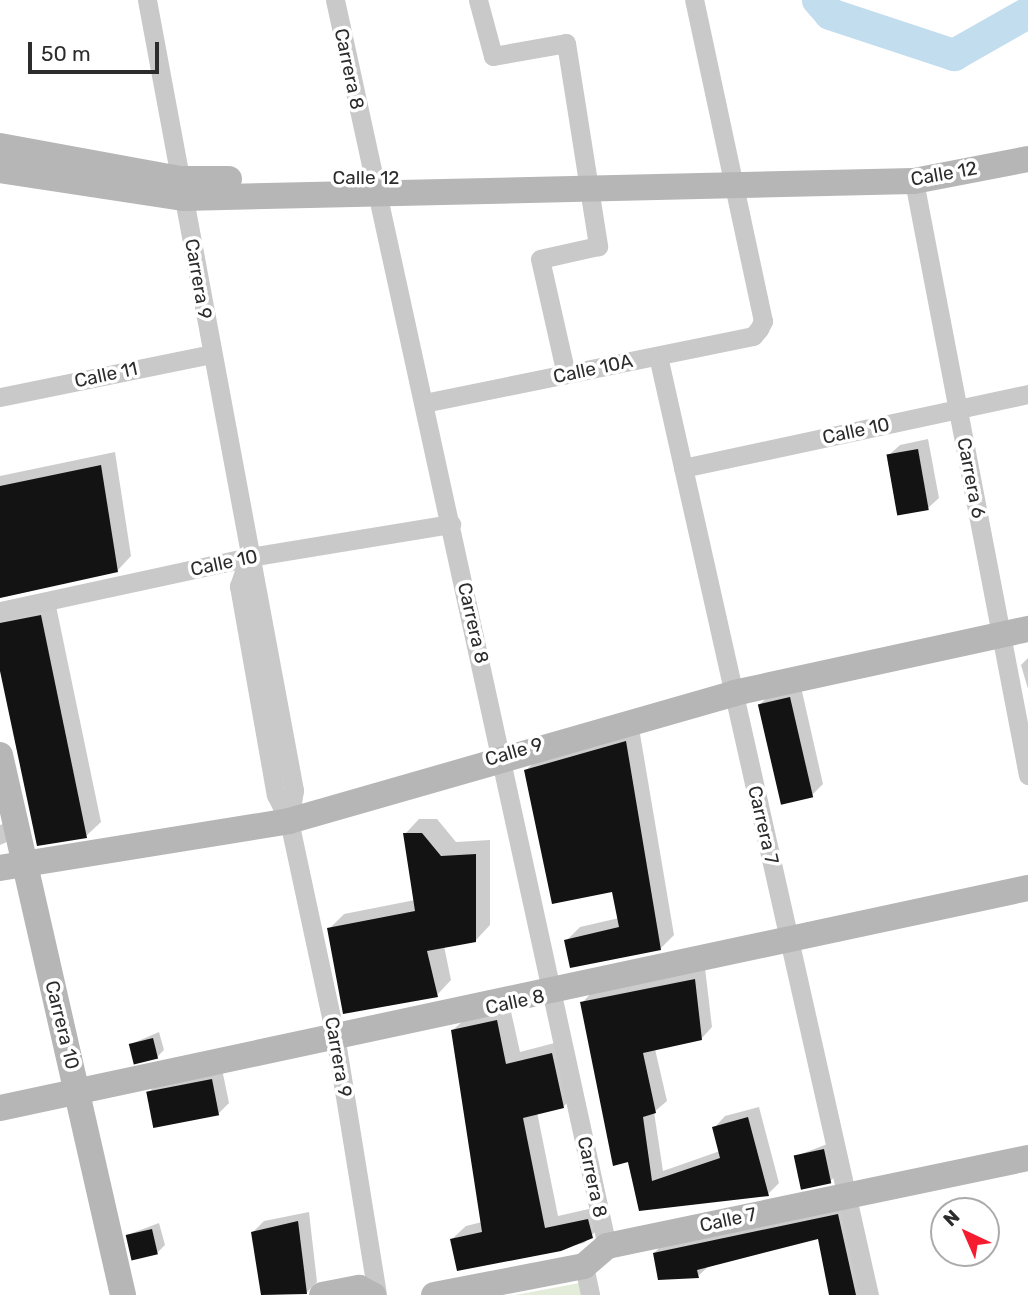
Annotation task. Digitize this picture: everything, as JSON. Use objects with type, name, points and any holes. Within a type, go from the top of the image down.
[{"type":"main road","name":"Calle 12","points":[[0,146],[181,189]]},
{"type":"main road","name":"Calle 12","points":[[0,170],[181,189],[588,182],[719,175],[733,182],[914,181],[1028,159]]},
{"type":"main road","name":"Calle 9","points":[[11,866],[289,821],[503,755],[734,693],[1028,629]]},
{"type":"main road","name":"Carrera 10","points":[[0,755],[11,866],[79,1091],[123,1295]]},
{"type":"main road","name":"Calle 8","points":[[0,1108],[336,1041],[790,943],[1028,888]]},
{"type":"main road","name":"Calle 7","points":[[584,1266],[607,1246],[1028,1158]]},
{"type":"main road","points":[[434,1295],[584,1266]]},
{"type":"main road","points":[[323,1295],[359,1288],[375,1295]]},
{"type":"street","name":"Carrera 9","points":[[147,0],[249,557],[258,638],[272,717],[294,790],[289,821],[336,1041],[375,1295]]},
{"type":"street","name":"Carrera 8","points":[[335,0],[374,186],[503,755],[607,1246]]},
{"type":"street","points":[[478,0],[493,56],[566,43],[598,246],[540,259],[566,374]]},
{"type":"street","points":[[694,0],[733,182]]},
{"type":"street","name":"Carrera 6","points":[[914,181],[1028,775]]},
{"type":"street","name":"Calle 10A","points":[[424,403],[752,336],[763,321],[733,182]]},
{"type":"street","name":"Calle 11","points":[[0,397],[212,354]]},
{"type":"street","name":"Carrera 7","points":[[658,356],[869,1295]]},
{"type":"street","name":"Calle 10","points":[[683,468],[1028,394]]},
{"type":"street","name":"Calle 10","points":[[0,611],[249,557],[450,524]]},
{"type":"street","points":[[584,1266],[590,1295]]},
{"type":"green space","points":[[580,1283],[582,1295],[515,1295]]},
{"type":"building","points":[[918,449],[929,510],[897,516],[886,455]]},
{"type":"building","points":[[101,465],[118,572],[0,598],[0,486]]},
{"type":"building","points":[[41,615],[87,838],[37,846],[0,671],[0,623]]},
{"type":"building","points":[[790,697],[813,797],[781,805],[758,704]]},
{"type":"building","points":[[626,741],[661,950],[570,968],[564,940],[619,927],[612,892],[552,904],[524,770]]},
{"type":"building","points":[[403,833],[422,833],[441,856],[476,854],[476,942],[427,951],[438,997],[343,1014],[327,928],[415,911]]},
{"type":"building","points":[[695,979],[702,1040],[643,1053],[656,1113],[643,1117],[652,1181],[720,1158],[712,1127],[748,1117],[769,1196],[639,1211],[628,1162],[613,1166],[580,1002]]},
{"type":"building","points":[[497,1020],[506,1064],[552,1053],[564,1108],[523,1118],[545,1228],[588,1219],[593,1238],[561,1251],[457,1271],[450,1239],[482,1232],[451,1030]]},
{"type":"building","points":[[153,1038],[158,1058],[134,1064],[129,1044]]},
{"type":"building","points":[[212,1079],[219,1115],[153,1128],[146,1092]]},
{"type":"building","points":[[824,1149],[831,1183],[801,1190],[794,1155]]},
{"type":"building","points":[[838,1214],[856,1295],[829,1295],[818,1239],[697,1270],[699,1278],[658,1280],[653,1253]]},
{"type":"building","points":[[298,1221],[307,1294],[261,1295],[251,1232]]},
{"type":"building","points":[[152,1229],[158,1254],[132,1260],[126,1235]]},
{"type":"waterway","points":[[818,0],[830,14],[954,55],[1028,13]]}]
